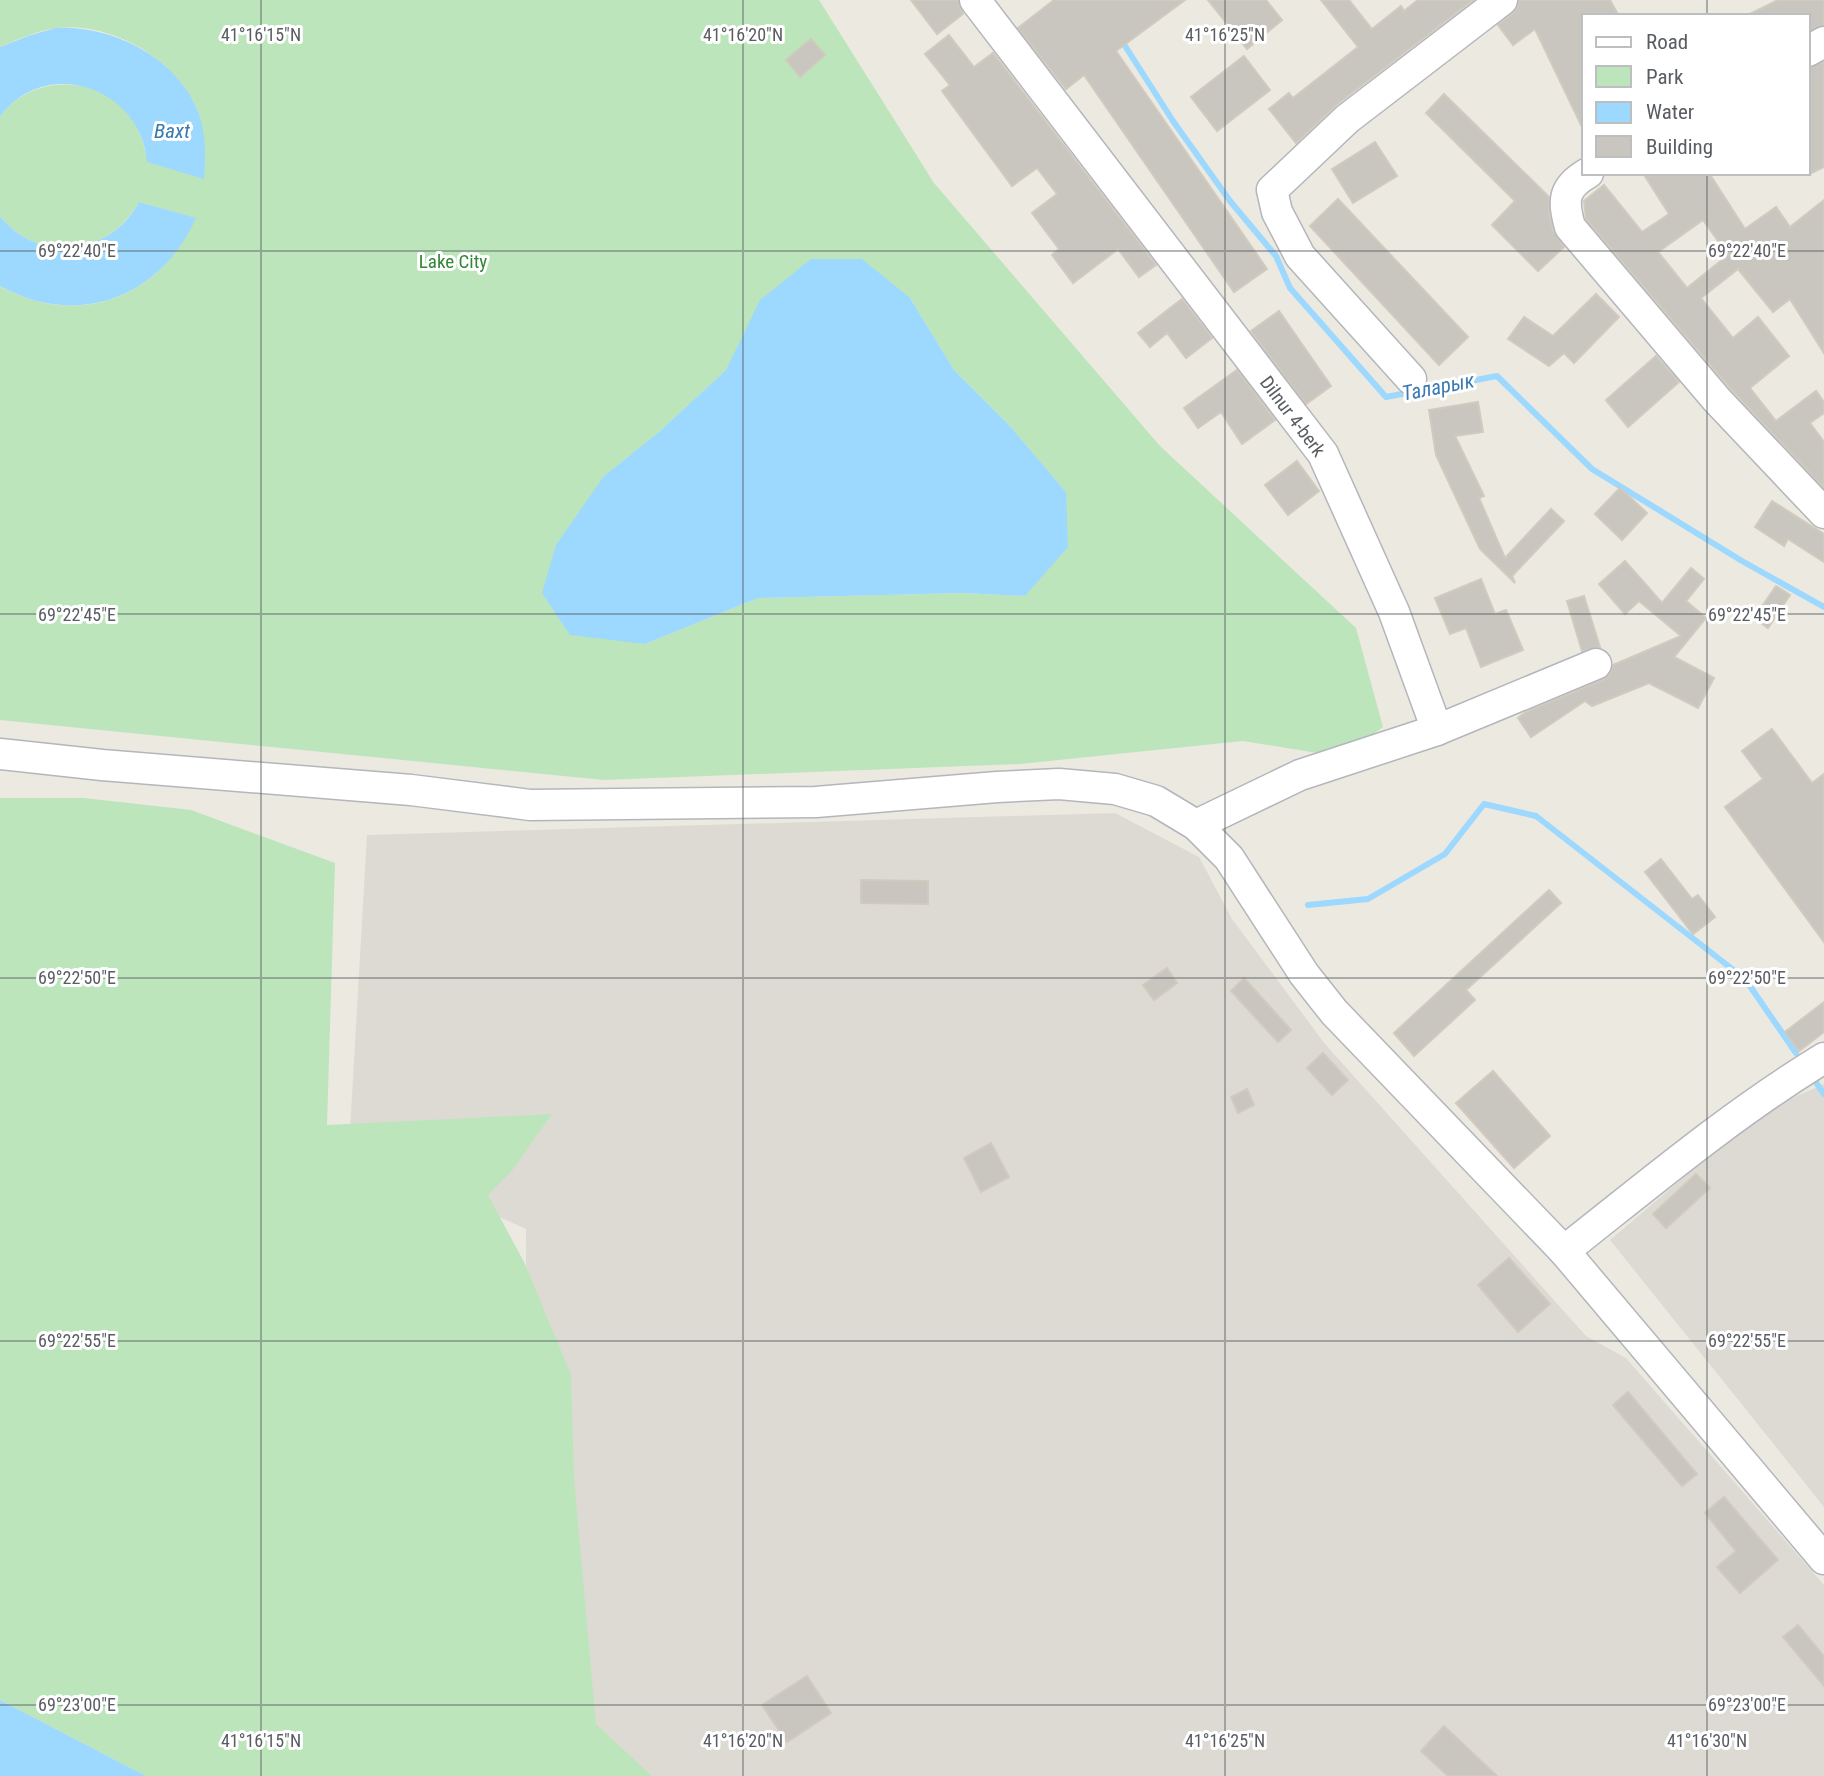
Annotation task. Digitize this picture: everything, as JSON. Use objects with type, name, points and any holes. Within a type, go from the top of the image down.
[{"type":"street","name":"Dilnur 4-berk","points":[[975,0],[1323,454],[1394,612],[1437,730]]},
{"type":"street","points":[[1411,379],[1300,256],[1277,212],[1272,190],[1347,119],[1502,0]]},
{"type":"street","points":[[1584,175],[1574,181],[1564,205],[1570,227],[1717,400],[1824,513]]},
{"type":"street","points":[[1196,825],[1300,775],[1437,730],[1596,664]]},
{"type":"street","points":[[0,754],[411,790],[530,805],[816,802],[1059,784],[1115,789],[1156,801],[1196,825],[1229,858],[1297,965],[1334,1012],[1564,1251],[1824,1559]]},
{"type":"street","points":[[1564,1251],[1681,1157],[1824,1058]]},
{"type":"shaded area","points":[[1115,813],[1199,857],[1232,919],[1325,1044],[1586,1336],[1626,1358],[1824,1585],[1824,1776],[515,1776],[527,1688],[526,1229],[349,1148],[367,835]]},
{"type":"shaded area","points":[[1824,1084],[1824,1507],[1610,1240],[1761,1112]]},
{"type":"green space","name":"Lake City","points":[[0,0],[819,0],[934,183],[1160,446],[1356,628],[1383,727],[1342,757],[1243,741],[1020,764],[604,780],[0,720],[0,286],[29,299],[58,305],[86,305],[113,298],[138,286],[161,269],[180,246],[195,218],[139,202],[126,220],[110,234],[92,243],[73,248],[54,248],[34,242],[16,232],[0,216],[0,117],[12,103],[43,87],[61,85],[95,90],[111,98],[125,110],[139,133],[147,159],[205,169],[202,128],[190,95],[161,62],[142,49],[121,38],[77,28],[42,31],[0,47]],"holes":[[[910,298],[954,370],[1009,425],[1066,492],[1025,596],[963,593],[758,598],[645,644],[604,476],[659,432],[726,370]]]},
{"type":"green space","points":[[0,798],[84,798],[191,810],[335,863],[327,1125],[552,1114],[511,1172],[488,1195],[525,1264],[571,1375],[574,1478],[596,1724],[652,1776],[146,1776],[0,1700]]},
{"type":"water","name":"Baхt","points":[[55,28],[77,28],[120,39],[140,48],[176,76],[199,114],[205,146],[204,179],[147,162],[141,136],[128,115],[110,99],[88,88],[65,84],[41,87],[19,98],[0,117],[0,47]]},
{"type":"water","points":[[139,202],[196,218],[180,246],[161,268],[139,286],[114,298],[87,304],[58,305],[29,299],[0,286],[0,216],[16,232],[34,242],[53,247],[73,247],[93,243],[111,233],[127,220]]},
{"type":"water","points":[[811,259],[862,259],[910,298],[954,370],[1009,425],[1066,492],[1068,547],[1025,596],[963,593],[758,598],[645,644],[570,635],[542,593],[556,545],[604,476],[659,432],[726,370],[760,300]]},
{"type":"water","points":[[0,1700],[146,1776],[0,1776]]},
{"type":"building","points":[[911,0],[958,0],[963,14],[937,34]]},
{"type":"building","points":[[1054,0],[1185,0],[1116,51],[1267,269],[1234,292],[1084,75],[1066,89],[1018,28]]},
{"type":"building","points":[[1208,0],[1266,0],[1282,20],[1247,49]]},
{"type":"building","points":[[1321,0],[1349,0],[1372,29],[1401,6],[1404,11],[1418,0],[1473,0],[1336,105],[1296,143],[1269,109],[1289,93],[1293,98],[1358,47]]},
{"type":"building","points":[[1519,0],[1610,0],[1618,14],[1582,14],[1582,127],[1535,29],[1513,45],[1498,25],[1518,7]]},
{"type":"building","points":[[1778,0],[1824,0],[1824,25],[1810,30],[1810,14],[1750,14]]},
{"type":"building","points":[[949,35],[974,67],[993,53],[1156,265],[1139,277],[1118,249],[1073,283],[1052,255],[1059,249],[1032,213],[1057,194],[1037,168],[1012,186],[942,91],[950,85],[925,54]]},
{"type":"building","points":[[811,39],[825,55],[800,77],[786,60]]},
{"type":"building","points":[[1244,56],[1270,90],[1217,131],[1191,97]]},
{"type":"building","points":[[1824,62],[1824,167],[1810,174],[1810,67]]},
{"type":"building","points":[[1444,94],[1549,197],[1553,231],[1564,247],[1538,271],[1492,225],[1515,201],[1426,113]]},
{"type":"building","points":[[1375,142],[1397,176],[1353,203],[1332,169]]},
{"type":"building","points":[[1644,175],[1710,175],[1745,229],[1776,207],[1790,227],[1824,200],[1824,353],[1790,299],[1773,312],[1738,269],[1701,298],[1733,338],[1758,317],[1789,356],[1750,388],[1776,421],[1816,391],[1824,402],[1824,413],[1810,423],[1824,442],[1824,488],[1730,388],[1586,219],[1584,201],[1604,185],[1642,232],[1669,214]],"holes":[[[1703,220],[1728,255],[1687,288],[1658,252]]]},
{"type":"building","points":[[1338,199],[1468,337],[1439,365],[1310,226]]},
{"type":"building","points":[[1596,294],[1619,317],[1574,363],[1564,353],[1549,366],[1508,339],[1524,317],[1553,336]]},
{"type":"building","points":[[1182,299],[1212,338],[1186,358],[1167,333],[1150,347],[1138,333]]},
{"type":"building","points":[[1279,311],[1331,386],[1306,404],[1251,331]]},
{"type":"building","points":[[1656,356],[1679,382],[1628,427],[1606,400]]},
{"type":"building","points":[[1237,370],[1275,420],[1242,444],[1221,412],[1198,428],[1184,408]]},
{"type":"building","points":[[1478,402],[1483,432],[1455,436],[1484,496],[1479,498],[1505,558],[1551,509],[1564,521],[1512,576],[1515,583],[1480,549],[1436,455],[1429,410]]},
{"type":"building","points":[[1297,461],[1319,491],[1288,515],[1265,485]]},
{"type":"building","points":[[1620,488],[1647,513],[1622,540],[1595,514]]},
{"type":"building","points":[[1772,501],[1824,534],[1824,562],[1788,539],[1784,546],[1755,527]]},
{"type":"building","points":[[1625,561],[1662,603],[1691,568],[1704,579],[1686,601],[1706,618],[1674,657],[1714,678],[1698,708],[1649,683],[1592,706],[1585,701],[1531,737],[1518,718],[1526,712],[1603,680],[1610,674],[1613,665],[1681,636],[1639,601],[1625,614],[1599,584]]},
{"type":"building","points":[[1481,579],[1495,614],[1506,610],[1523,650],[1481,667],[1466,628],[1450,634],[1435,598]]},
{"type":"building","points":[[1776,586],[1790,595],[1768,628],[1754,618]]},
{"type":"building","points":[[1584,596],[1600,647],[1582,651],[1567,601]]},
{"type":"building","points":[[1772,729],[1812,783],[1824,774],[1824,942],[1725,807],[1763,779],[1742,751]]},
{"type":"building","points":[[1661,859],[1692,899],[1698,895],[1715,917],[1693,934],[1645,872]]},
{"type":"building","points":[[861,880],[928,881],[928,904],[861,903]]},
{"type":"building","points":[[1549,890],[1561,903],[1466,990],[1475,1000],[1414,1056],[1394,1033]]},
{"type":"building","points":[[1167,968],[1177,983],[1154,1000],[1143,985]]},
{"type":"building","points":[[1244,978],[1291,1030],[1278,1042],[1231,991]]},
{"type":"building","points":[[1824,1002],[1824,1032],[1799,1051],[1785,1032]]},
{"type":"building","points":[[1323,1053],[1348,1080],[1332,1095],[1307,1068]]},
{"type":"building","points":[[1493,1071],[1550,1136],[1514,1168],[1456,1103]]},
{"type":"building","points":[[1247,1089],[1254,1105],[1238,1113],[1231,1097]]},
{"type":"building","points":[[991,1143],[1009,1177],[981,1192],[964,1158]]},
{"type":"building","points":[[1696,1174],[1710,1188],[1666,1228],[1653,1214]]},
{"type":"building","points":[[1509,1258],[1550,1304],[1518,1332],[1478,1285]]},
{"type":"building","points":[[1628,1392],[1697,1474],[1682,1486],[1613,1405]]},
{"type":"building","points":[[1724,1497],[1778,1560],[1740,1593],[1717,1567],[1736,1551],[1705,1513]]},
{"type":"building","points":[[1798,1625],[1824,1656],[1824,1686],[1783,1637]]},
{"type":"building","points":[[807,1676],[831,1713],[787,1742],[762,1705]]},
{"type":"building","points":[[1444,1726],[1497,1776],[1448,1776],[1421,1751]]},
{"type":"waterway","name":"Таларык","points":[[1120,38],[1173,121],[1230,201],[1276,256],[1290,288],[1386,397],[1497,376],[1592,469],[1742,561],[1824,607]]},
{"type":"waterway","points":[[1308,905],[1368,899],[1445,854],[1484,804],[1536,816],[1745,979],[1796,1053]]},
{"type":"waterway","points":[[1817,1084],[1824,1094]]}]
